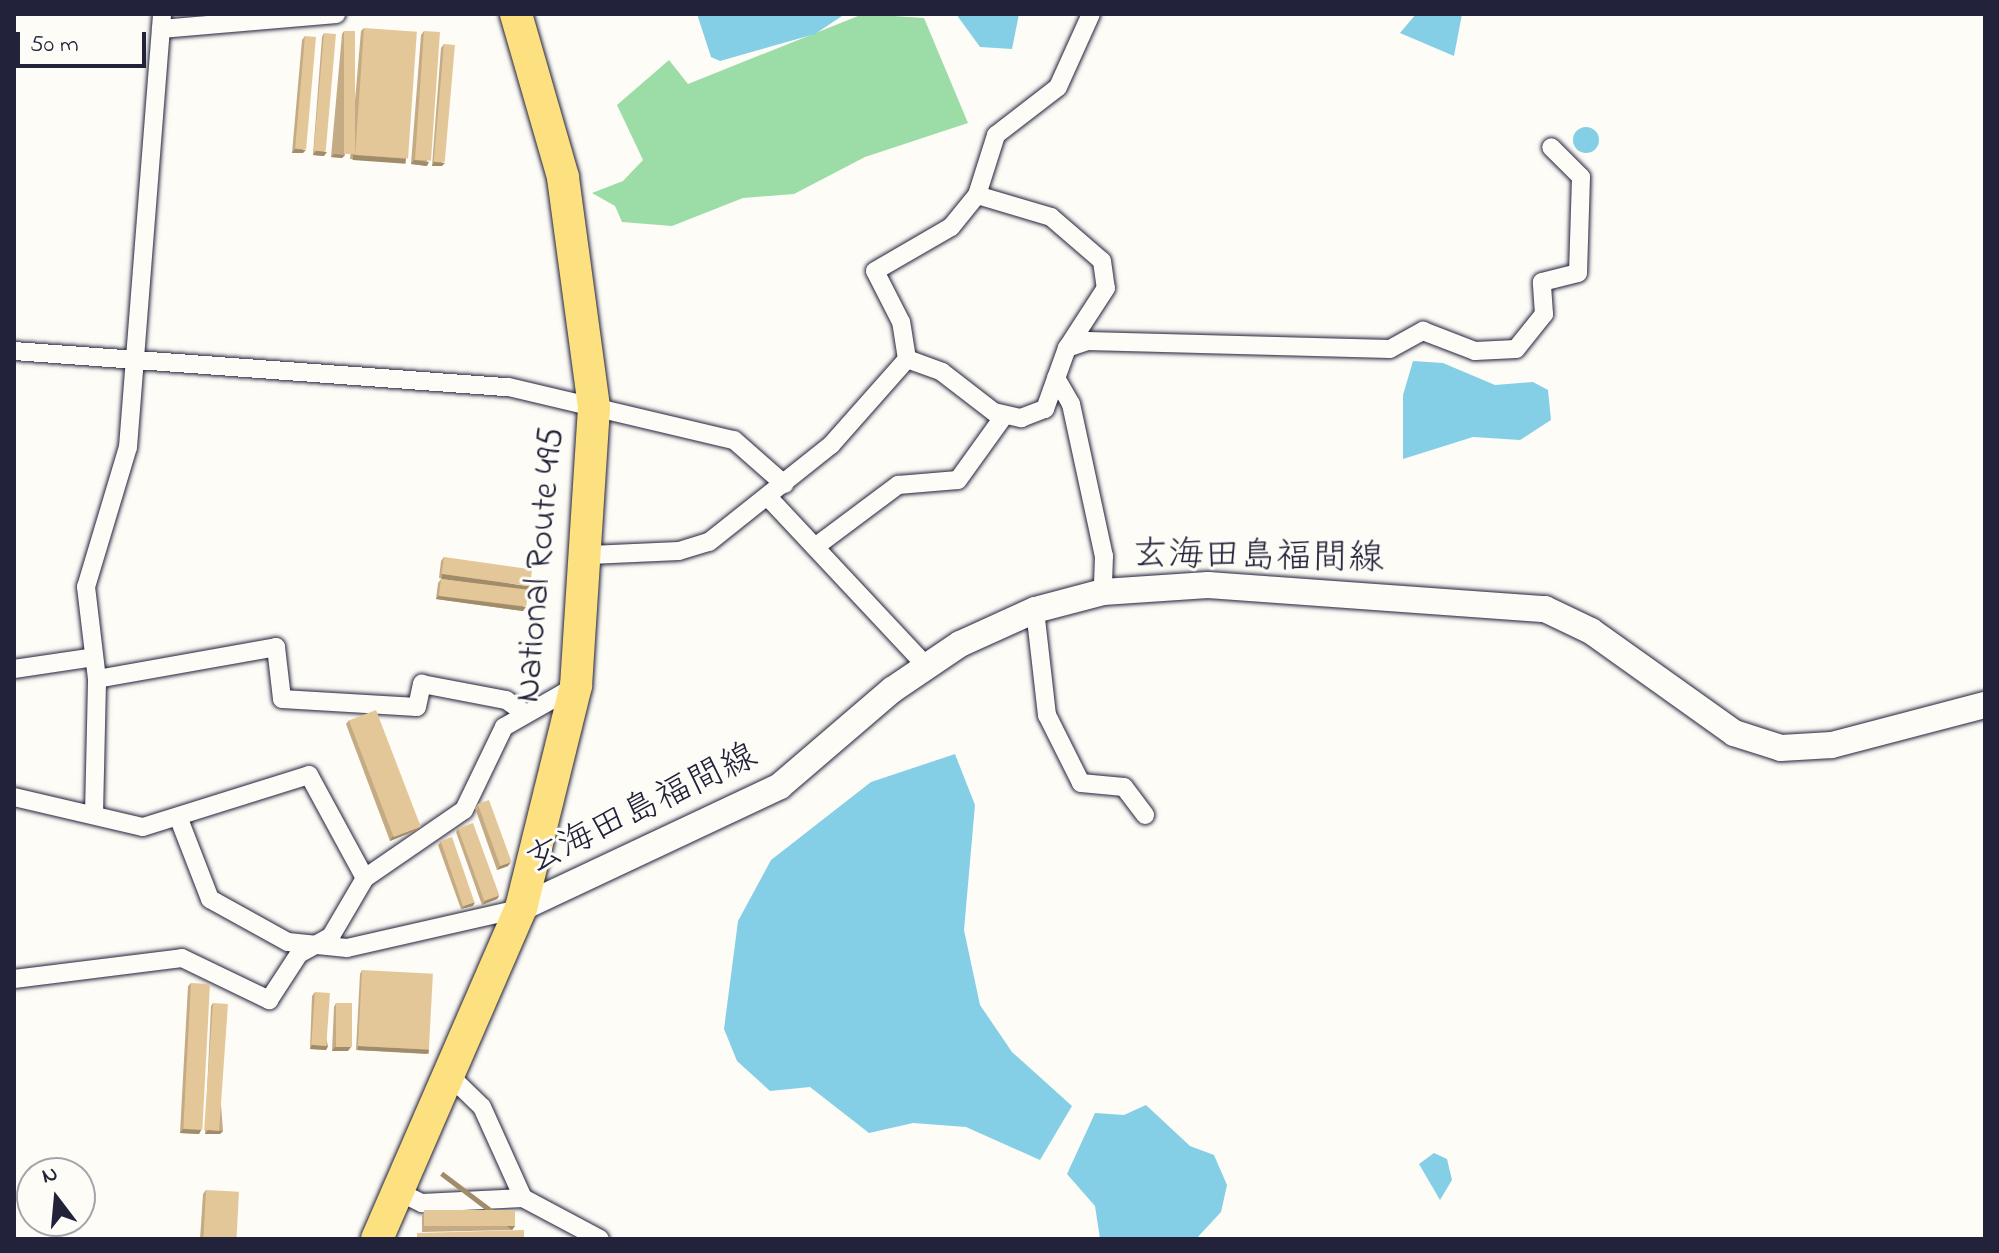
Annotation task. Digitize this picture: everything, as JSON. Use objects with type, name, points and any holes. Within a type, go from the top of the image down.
[{"type":"highway","name":"National Route 495","points":[[377,1239],[521,908],[576,686],[590,555],[594,407],[563,177],[516,14]]},
{"type":"main road","name":"玄海田島福間線","points":[[521,908],[780,786],[925,665],[1035,610],[1103,592],[1208,585],[1545,609],[1591,631],[1734,733],[1781,748],[1832,745],[1985,705]]},
{"type":"street","points":[[94,814],[97,679],[86,587],[128,447],[161,22],[336,14]]},
{"type":"street","points":[[907,359],[901,322],[875,271],[933,244],[977,195],[996,135],[1058,87],[1091,14]]},
{"type":"street","points":[[1067,348],[1087,341],[1390,349],[1423,331],[1475,351],[1516,349],[1544,314],[1542,282],[1578,273],[1581,177],[1551,147]]},
{"type":"street","points":[[907,359],[942,372],[1004,416],[1037,417],[1067,348],[1106,288],[1102,261],[1051,217],[977,195]]},
{"type":"street","points":[[14,351],[509,387],[734,440],[784,484]]},
{"type":"street","points":[[590,555],[679,551],[709,542],[831,445],[907,359]]},
{"type":"street","points":[[1056,378],[1071,404],[1104,556],[1103,592]]},
{"type":"street","points":[[815,547],[898,485],[958,480],[1004,416]]},
{"type":"street","points":[[768,497],[925,665]]},
{"type":"street","points":[[1035,610],[1047,715],[1081,783],[1124,787],[1145,815]]},
{"type":"street","points":[[97,679],[276,647],[282,699],[417,707],[422,684],[506,700],[522,711]]},
{"type":"street","points":[[14,669],[94,657]]},
{"type":"street","points":[[14,979],[182,958],[269,1000],[299,954],[331,936],[365,878],[456,820],[493,742],[522,711],[576,686]]},
{"type":"street","points":[[14,797],[143,827],[179,819],[309,775],[365,878]]},
{"type":"street","points":[[179,819],[210,899],[288,942],[313,947],[347,948],[495,920],[521,908]]},
{"type":"street","points":[[448,1074],[482,1107],[523,1198]]},
{"type":"street","points":[[397,1191],[422,1203],[523,1198],[600,1239]]},
{"type":"green space","points":[[863,14],[924,18],[968,123],[865,157],[794,194],[743,198],[672,226],[622,222],[615,206],[592,193],[623,181],[643,160],[617,105],[669,60],[688,84]]},
{"type":"water","points":[[697,14],[845,14],[815,34],[720,61],[711,57]]},
{"type":"water","points":[[956,14],[1019,14],[1012,49],[980,47]]},
{"type":"water","points":[[1416,14],[1462,14],[1454,56],[1400,33]]},
{"type":"water","points":[[1586,127],[1595,131],[1599,140],[1595,149],[1586,153],[1577,149],[1573,140],[1577,131]]},
{"type":"water","points":[[1413,361],[1443,363],[1495,385],[1533,382],[1548,390],[1551,420],[1520,440],[1473,437],[1403,459],[1403,395]]},
{"type":"water","points":[[955,754],[975,805],[964,930],[980,1005],[1012,1052],[1072,1106],[1040,1160],[966,1127],[913,1123],[869,1133],[810,1087],[770,1091],[737,1061],[724,1029],[738,921],[771,860],[871,782]]},
{"type":"water","points":[[1146,1105],[1190,1146],[1214,1155],[1227,1185],[1221,1212],[1196,1239],[1100,1239],[1095,1206],[1067,1174],[1095,1113],[1124,1115]]},
{"type":"water","points":[[1434,1153],[1447,1159],[1452,1180],[1440,1200],[1419,1164]]},
{"type":"building","points":[[364,28],[417,32],[408,158],[355,155]]},
{"type":"building","points":[[344,31],[355,31],[355,154],[344,154]]},
{"type":"building","points":[[424,31],[440,32],[431,161],[415,160]]},
{"type":"building","points":[[324,33],[336,34],[326,152],[314,151]]},
{"type":"building","points":[[305,36],[316,37],[306,150],[295,149]]},
{"type":"building","points":[[444,44],[455,45],[445,163],[434,162]]},
{"type":"building","points":[[444,557],[532,569],[530,586],[442,574]]},
{"type":"building","points":[[441,579],[528,590],[526,607],[439,596]]},
{"type":"building","points":[[376,710],[421,827],[394,837],[349,720]]},
{"type":"building","points":[[489,800],[512,862],[500,866],[478,804]]},
{"type":"building","points":[[473,823],[499,895],[484,901],[458,828]]},
{"type":"building","points":[[452,837],[474,902],[463,906],[441,841]]},
{"type":"building","points":[[362,970],[433,974],[429,1050],[358,1046]]},
{"type":"building","points":[[191,983],[210,984],[202,1130],[183,1129]]},
{"type":"building","points":[[315,992],[330,993],[326,1046],[311,1045]]},
{"type":"building","points":[[213,1003],[228,1004],[219,1131],[204,1130]]},
{"type":"building","points":[[336,1003],[352,1003],[352,1047],[336,1047]]},
{"type":"building","points":[[206,1190],[239,1192],[236,1239],[203,1239]]},
{"type":"building","points":[[424,1210],[515,1210],[515,1226],[424,1226]]},
{"type":"building","points":[[524,1230],[524,1239],[417,1239],[417,1233]]}]
